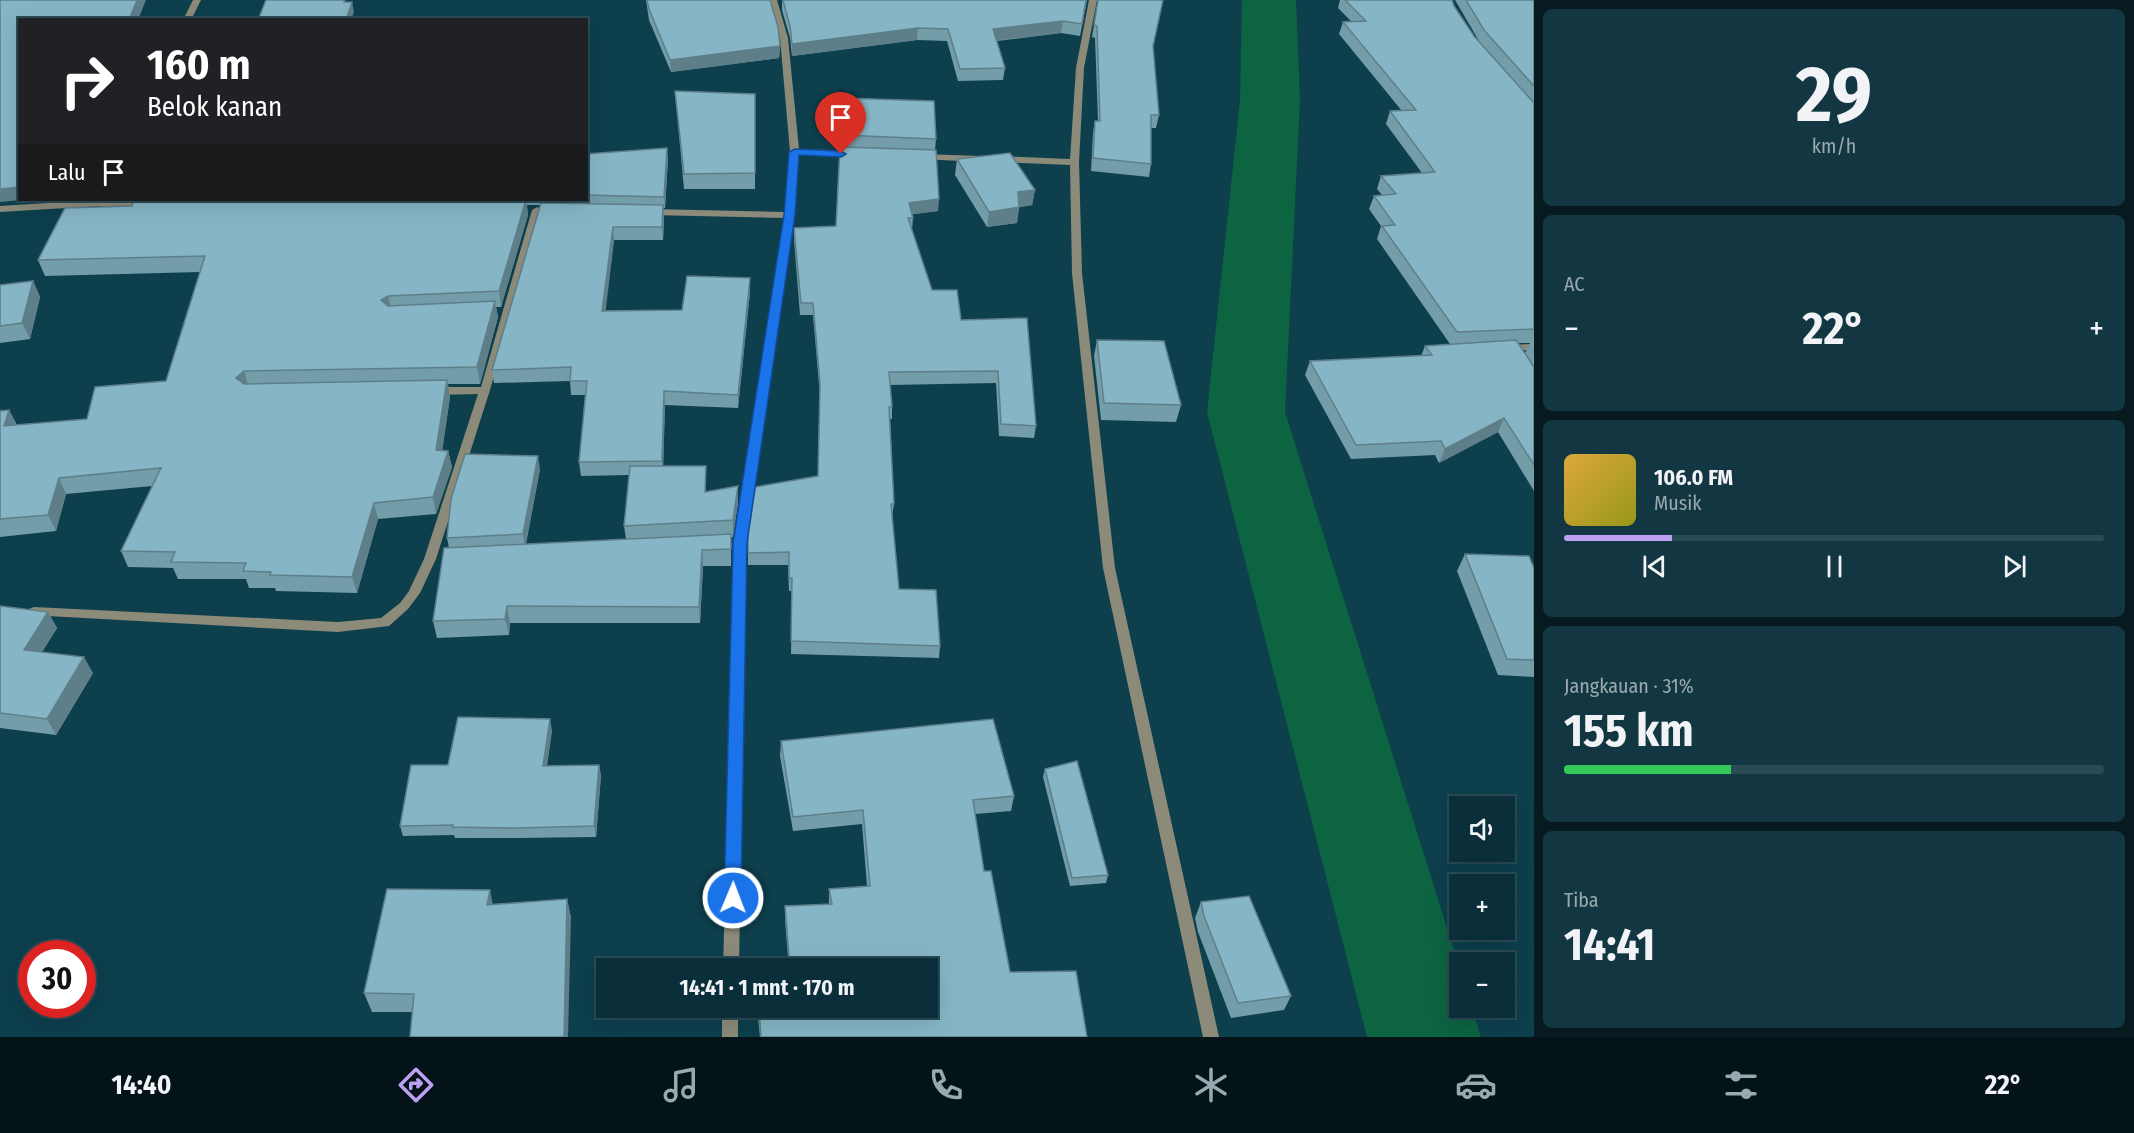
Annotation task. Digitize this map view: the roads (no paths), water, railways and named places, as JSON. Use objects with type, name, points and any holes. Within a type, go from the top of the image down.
[{"type":"street","points":[[188,18],[197,0]]},
{"type":"street","points":[[731,958],[734,544],[790,215],[795,152],[783,38],[773,0]]},
{"type":"street","points":[[1093,0],[1080,68],[1074,162],[1077,273],[1109,568],[1211,1037]]},
{"type":"street","points":[[795,152],[864,155]]},
{"type":"street","points":[[911,156],[1074,162]]},
{"type":"street","points":[[0,209],[99,201],[157,204]]},
{"type":"street","points":[[23,612],[338,627],[384,623],[404,606],[436,558],[485,390],[503,312],[537,210]]},
{"type":"street","points":[[641,212],[790,215]]},
{"type":"street","points":[[1493,349],[1517,352],[1534,347]]},
{"type":"street","points":[[426,391],[485,390]]},
{"type":"street","points":[[730,1018],[730,1037]]},
{"type":"waterway","points":[[1269,0],[1270,100],[1246,412],[1424,1037]]}]
